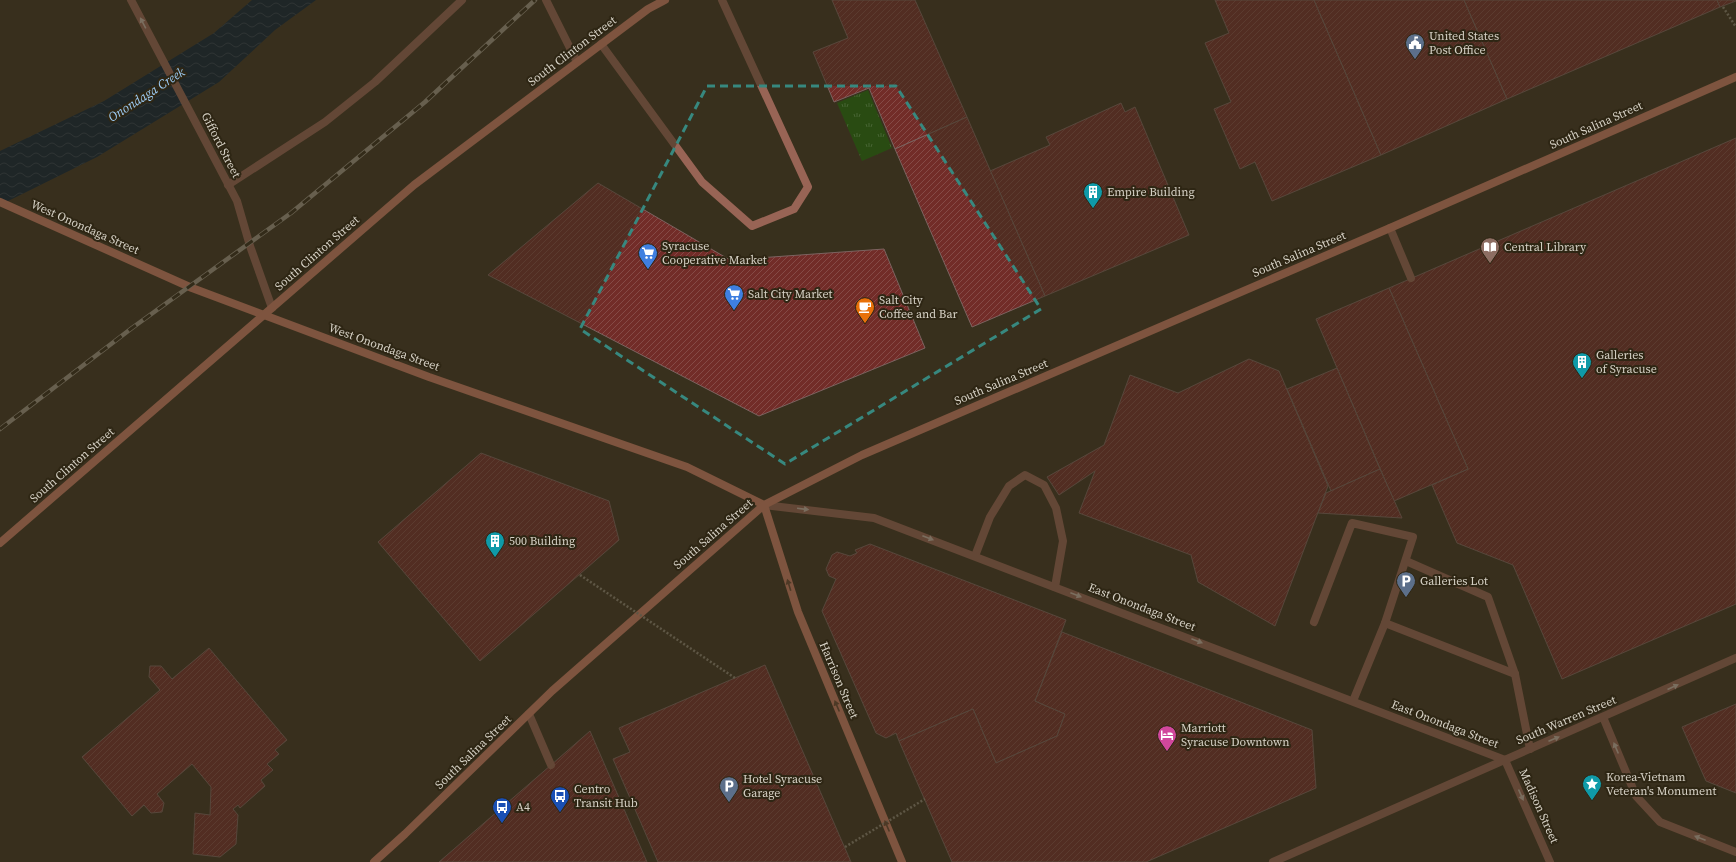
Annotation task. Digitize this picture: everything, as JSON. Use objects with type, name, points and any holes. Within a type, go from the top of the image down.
[{"type":"main road","name":"South Clinton Street","points":[[0,543],[414,185],[648,9],[665,0]]},
{"type":"main road","name":"South Salina Street","points":[[374,862],[552,691],[764,504],[862,455],[1390,228],[1736,77]]},
{"type":"main road","name":"West Onondaga Street","points":[[4,204],[192,288],[436,379],[687,467],[764,504]]},
{"type":"main road","name":"Harrison Street","points":[[764,504],[798,612],[902,862]]},
{"type":"street","name":"Gifford Street","points":[[131,0],[237,201],[250,246],[272,308]]},
{"type":"street","points":[[228,185],[325,122],[375,82],[462,0]]},
{"type":"street","points":[[546,0],[577,62]]},
{"type":"street","points":[[601,44],[702,182],[752,226],[794,209],[808,187],[722,0]]},
{"type":"street","points":[[1390,228],[1411,278]]},
{"type":"street","points":[[975,556],[990,517],[1009,486],[1025,475],[1044,484],[1056,508],[1063,541],[1055,587]]},
{"type":"street","name":"East Onondaga Street","points":[[764,504],[874,518],[1505,760]]},
{"type":"street","points":[[1314,622],[1352,523],[1413,537],[1385,623],[1353,701]]},
{"type":"street","points":[[1406,561],[1488,598],[1515,674],[1530,749]]},
{"type":"street","points":[[1385,623],[1515,674]]},
{"type":"street","name":"South Warren Street","points":[[1273,862],[1603,718],[1736,658]]},
{"type":"street","points":[[529,714],[551,765]]},
{"type":"street","points":[[1603,718],[1636,796],[1660,822],[1736,852]]},
{"type":"street","name":"Madison Street","points":[[1505,760],[1550,862]]},
{"type":"path","points":[[1723,7],[1736,27]]},
{"type":"path","points":[[580,575],[735,678]]},
{"type":"path","points":[[845,847],[925,799]]},
{"type":"highlighted area","points":[[707,86],[896,86],[1041,309],[785,464],[580,329]]},
{"type":"green space","points":[[868,90],[892,148],[862,161],[837,103]]},
{"type":"water","name":"Onondaga Creek","points":[[252,0],[316,0],[275,30],[219,82],[97,157],[0,205],[0,151],[104,101],[214,33]]},
{"type":"building","points":[[832,0],[915,0],[967,117],[895,149],[869,88],[834,102],[813,52],[848,38]]},
{"type":"building","points":[[1215,0],[1314,0],[1381,155],[1272,201],[1255,162],[1240,169],[1214,109],[1231,102],[1205,43],[1229,33]]},
{"type":"building","name":"United States Post Office","points":[[1314,0],[1464,0],[1507,99],[1381,155]]},
{"type":"building","points":[[1464,0],[1717,0],[1720,7],[1507,99]]},
{"type":"building","points":[[1717,0],[1736,0],[1736,1],[1720,7]]},
{"type":"building","name":"Empire Building","points":[[1121,103],[1125,112],[1135,107],[1189,235],[1045,296],[990,171],[1050,145],[1046,137]]},
{"type":"building","points":[[967,117],[1045,296],[972,327],[895,149]]},
{"type":"building","name":"Galleries of Syracuse","points":[[1736,138],[1736,604],[1562,679],[1513,565],[1457,543],[1432,485],[1468,469],[1389,288]]},
{"type":"building","name":"Salt City Market","points":[[598,183],[730,260],[884,249],[925,348],[759,416],[488,275]]},
{"type":"building","points":[[1389,288],[1468,469],[1394,501],[1316,319]]},
{"type":"building","points":[[1249,359],[1279,371],[1328,486],[1275,626],[1198,582],[1191,555],[1079,513],[1095,471],[1059,495],[1047,477],[1104,445],[1130,375],[1178,393]]},
{"type":"building","points":[[1337,368],[1380,469],[1331,491],[1287,389]]},
{"type":"building","name":"500 Building","points":[[481,453],[609,501],[619,540],[480,661],[378,542]]},
{"type":"building","points":[[1380,469],[1402,518],[1318,513],[1326,493]]},
{"type":"building","points":[[870,544],[1066,620],[1035,701],[1065,714],[1057,736],[996,763],[973,709],[899,741],[896,733],[886,738],[876,733],[822,611],[836,579],[829,576],[826,569],[832,555],[837,552],[850,556],[857,553],[855,550]]},
{"type":"building","name":"Marriott Syracuse Downtown","points":[[1062,632],[1312,730],[1316,788],[1146,862],[952,862],[899,741],[973,709],[996,763],[1057,736],[1065,714],[1035,701]]},
{"type":"building","points":[[209,648],[287,740],[275,750],[279,754],[267,764],[273,770],[261,780],[265,786],[240,808],[238,805],[233,809],[238,815],[236,844],[220,857],[193,854],[195,813],[210,815],[211,787],[192,764],[157,794],[164,803],[162,812],[151,813],[144,805],[132,816],[82,757],[160,690],[149,677],[150,666],[161,666],[172,679]]},
{"type":"building","name":"Hotel Syracuse Garage","points":[[765,665],[851,862],[658,862],[613,759],[630,752],[619,728]]},
{"type":"building","points":[[1736,704],[1736,793],[1706,781],[1682,727]]},
{"type":"building","name":"Centro Transit Hub","points":[[590,731],[647,862],[439,862],[551,765]]},
{"type":"railway","points":[[0,429],[132,328],[291,213],[425,102],[535,0]]},
{"type":"place","name":"United States Post Office","points":[[1415,60]]},
{"type":"place","name":"Empire Building","points":[[1093,209]]},
{"type":"place","name":"Central Library","points":[[1490,264]]},
{"type":"place","name":"Syracuse Cooperative Market","points":[[648,270]]},
{"type":"place","name":"Salt City Market","points":[[734,311]]},
{"type":"place","name":"Salt City Coffee and Bar","points":[[865,324]]},
{"type":"place","name":"Galleries of Syracuse","points":[[1582,379]]},
{"type":"place","name":"500 Building","points":[[495,558]]},
{"type":"place","name":"Galleries Lot","points":[[1406,598]]},
{"type":"place","name":"Marriott Syracuse Downtown","points":[[1167,752]]},
{"type":"place","name":"Korea-Vietnam Veteran's Monument","points":[[1592,801]]},
{"type":"place","name":"Hotel Syracuse Garage","points":[[729,803]]},
{"type":"place","name":"Centro Transit Hub","points":[[560,813]]},
{"type":"place","name":"A4","points":[[502,824]]}]
